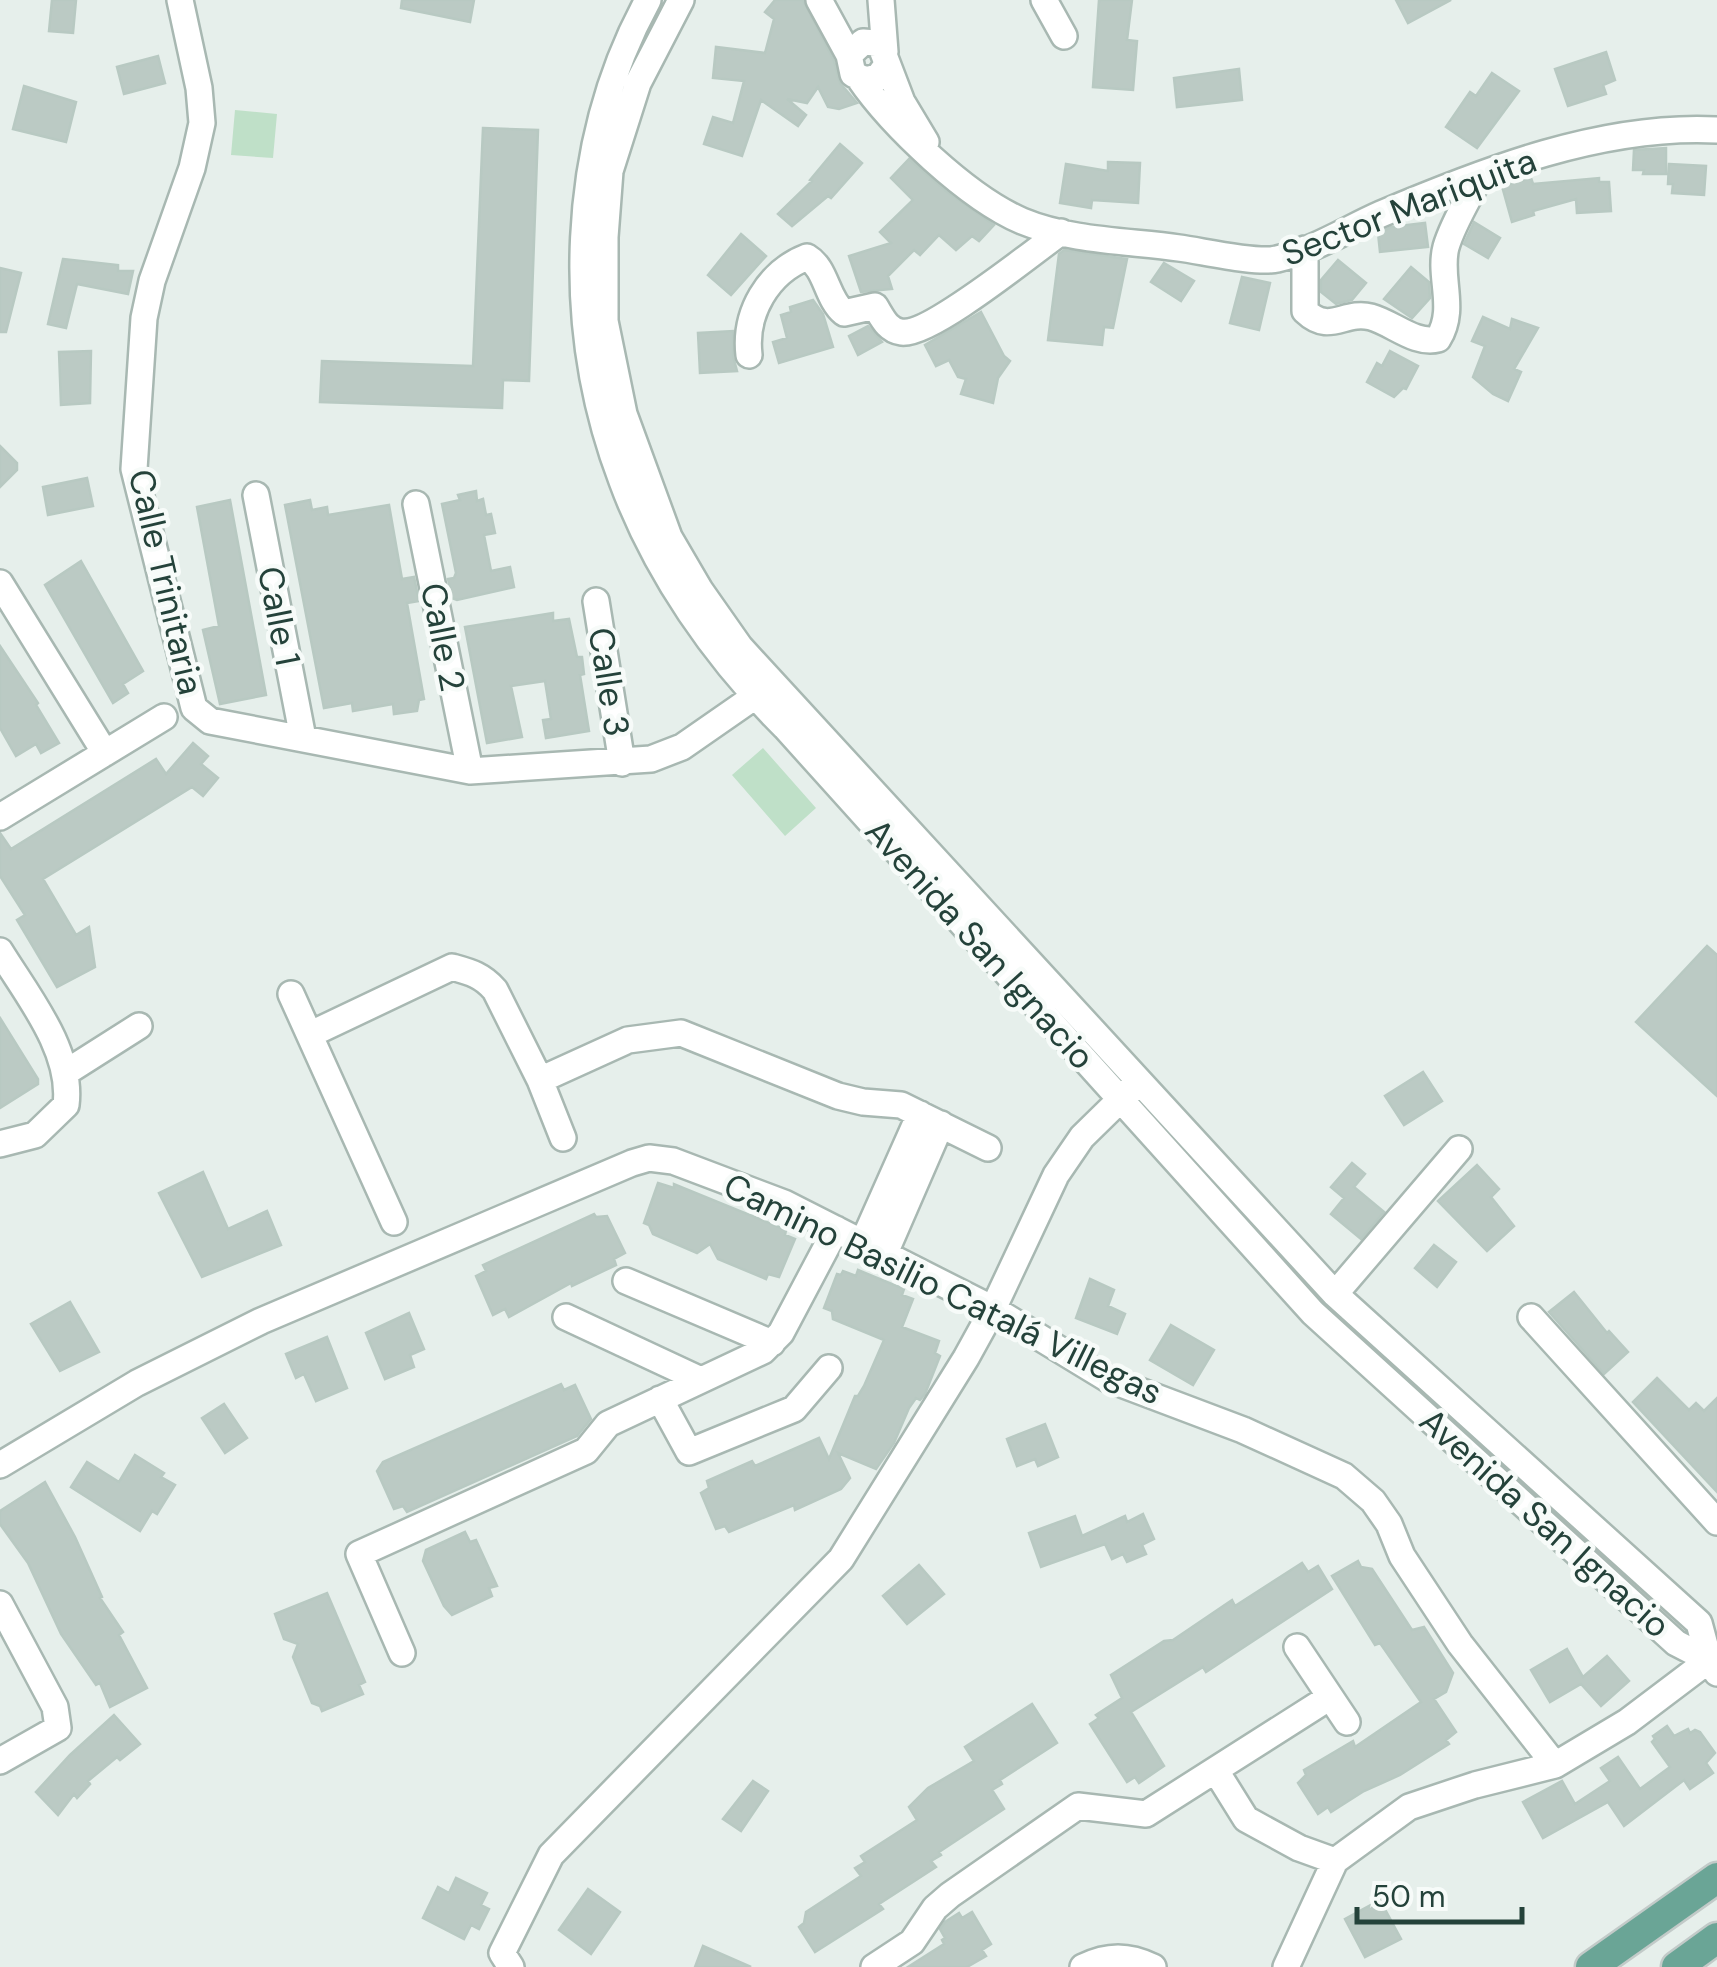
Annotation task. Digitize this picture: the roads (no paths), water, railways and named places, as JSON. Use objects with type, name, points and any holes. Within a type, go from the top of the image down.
[{"type":"main road","points":[[1591,1967],[1717,1878]]},
{"type":"main road","points":[[1677,1967],[1717,1938]]},
{"type":"street","name":"Calle Trinitaria","points":[[180,0],[199,88],[202,123],[192,168],[148,299],[134,469],[194,708],[210,721],[470,770],[651,760],[682,747],[754,697]]},
{"type":"street","name":"Avenida San Ignacio","points":[[648,0],[603,104],[596,137],[587,199],[585,321],[601,415],[622,482],[678,594],[754,697],[1129,1091],[1335,1294],[1699,1623],[1714,1662]]},
{"type":"street","name":"Avenida San Ignacio","points":[[681,0],[646,66],[624,120],[610,171],[606,321],[624,414],[669,538],[700,590],[740,648],[1129,1091],[1313,1313],[1676,1644],[1714,1662]]},
{"type":"street","name":"Sector Mariquita","points":[[819,0],[869,58],[898,128],[989,204],[1025,222],[1062,232],[1272,261],[1480,176],[1612,136],[1688,128],[1717,130]]},
{"type":"street","points":[[866,0],[869,58]]},
{"type":"street","points":[[869,58],[881,0]]},
{"type":"street","points":[[1044,0],[1064,36]]},
{"type":"street","points":[[1306,249],[1306,310],[1315,320],[1324,323],[1360,315],[1416,338],[1438,339],[1448,306],[1445,249],[1480,176]]},
{"type":"street","points":[[749,355],[747,340],[756,308],[769,284],[782,269],[807,257],[816,262],[832,299],[844,313],[875,306],[887,326],[910,333],[947,315],[1062,232]]},
{"type":"street","name":"Calle 1","points":[[256,494],[303,738]]},
{"type":"street","name":"Calle 2","points":[[416,504],[470,770]]},
{"type":"street","points":[[0,583],[105,753]]},
{"type":"street","name":"Calle 3","points":[[596,601],[622,764]]},
{"type":"street","points":[[0,817],[164,717]]},
{"type":"street","points":[[0,952],[44,1025],[66,1080],[66,1105],[35,1134],[0,1144]]},
{"type":"street","points":[[311,1034],[452,967],[484,978],[540,1080],[563,1138]]},
{"type":"street","points":[[291,994],[394,1222]]},
{"type":"street","points":[[66,1080],[139,1026]]},
{"type":"street","points":[[540,1080],[628,1040],[681,1032],[838,1096],[901,1105],[988,1148]]},
{"type":"street","points":[[512,1967],[502,1953],[551,1855],[840,1559],[993,1309],[1056,1175],[1082,1137],[1129,1091]]},
{"type":"street","points":[[874,1248],[931,1119]]},
{"type":"street","points":[[1335,1294],[1459,1149]]},
{"type":"street","name":"Camino Basilio Catalá Villegas","points":[[0,1465],[137,1383],[261,1321],[649,1158],[673,1160],[784,1203],[874,1248],[993,1309],[1108,1379],[1243,1430],[1344,1476],[1373,1501],[1389,1524],[1402,1556],[1460,1644],[1555,1765]]},
{"type":"street","points":[[402,1653],[359,1554],[586,1451],[608,1424],[762,1351],[781,1334],[836,1229]]},
{"type":"street","points":[[626,1281],[772,1342]]},
{"type":"street","points":[[1531,1317],[1717,1522]]},
{"type":"street","points":[[566,1318],[701,1380]]},
{"type":"street","points":[[660,1400],[689,1452],[794,1409],[828,1368]]},
{"type":"street","points":[[0,1762],[58,1728],[55,1707],[3,1617]]},
{"type":"street","points":[[1297,1647],[1346,1722]]},
{"type":"street","points":[[1286,1967],[1335,1861],[1409,1807],[1475,1784],[1555,1765],[1714,1662]]},
{"type":"street","points":[[874,1967],[912,1942],[934,1908],[950,1895],[1078,1806],[1146,1814],[1330,1697]]},
{"type":"street","points":[[1216,1771],[1246,1819],[1299,1848],[1335,1861]]},
{"type":"street","points":[[1083,1967],[1103,1958],[1133,1958],[1153,1967]]}]
